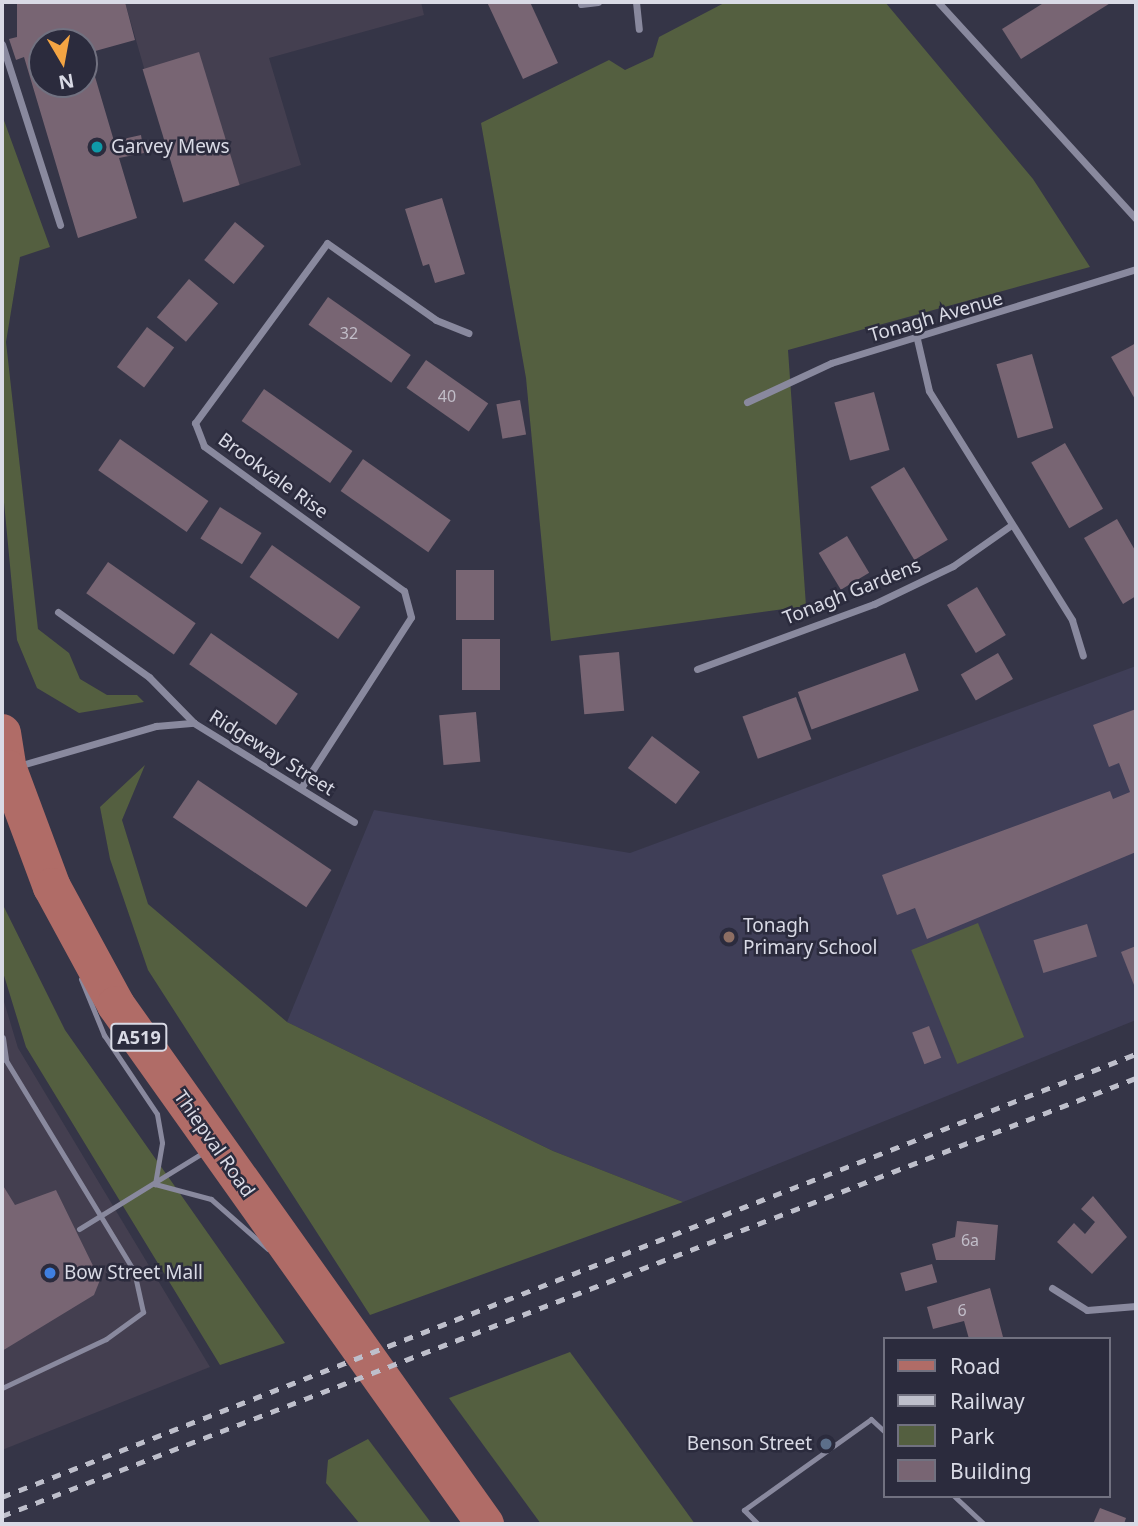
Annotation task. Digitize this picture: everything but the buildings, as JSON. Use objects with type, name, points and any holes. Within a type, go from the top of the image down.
[{"type":"main road","name":"Thiepval Road","points":[[5,751],[72,937],[116,1005],[314,1289],[477,1514]]},
{"type":"street","points":[[581,4],[598,2]]},
{"type":"street","points":[[636,2],[639,29]]},
{"type":"street","points":[[940,2],[1136,219]]},
{"type":"street","points":[[2,44],[60,225]]},
{"type":"street","name":"Brookvale Rise","points":[[301,788],[411,617],[404,591],[204,446],[195,422],[327,243],[436,320],[468,333]]},
{"type":"street","name":"Tonagh Avenue","points":[[747,402],[831,363],[917,339],[1136,269]]},
{"type":"street","points":[[917,339],[929,391],[1010,526],[1072,620],[1083,655]]},
{"type":"street","name":"Tonagh Gardens","points":[[697,669],[874,604],[953,566],[1010,526]]},
{"type":"street","points":[[58,612],[149,677],[194,723]]},
{"type":"street","name":"Ridgeway Street","points":[[5,751],[156,726],[194,723],[354,822]]},
{"type":"street","points":[[2,1038],[5,1059]]},
{"type":"street","points":[[1052,1287],[1087,1310],[1136,1306]]},
{"type":"lane","points":[[78,963],[86,1001],[157,1115],[162,1143],[154,1185]]},
{"type":"lane","points":[[2,1388],[106,1339],[143,1312],[134,1271],[5,1059]]},
{"type":"lane","points":[[79,1229],[216,1145]]},
{"type":"lane","points":[[154,1185],[211,1199],[314,1289]]},
{"type":"lane","points":[[758,1524],[744,1510],[871,1419],[883,1430]]},
{"type":"lane","points":[[956,1498],[984,1524]]},
{"type":"shaded area","points":[[125,2],[421,2],[424,15],[269,58],[301,165],[183,203]]},
{"type":"shaded area","name":"Tonagh Primary School","points":[[1136,666],[1136,1020],[683,1202],[553,1151],[287,1022],[374,810],[630,853]]},
{"type":"shaded area","points":[[2,995],[18,1048],[210,1367],[2,1450]]},
{"type":"green space","points":[[726,2],[885,2],[1033,179],[1090,267],[788,350],[806,606],[551,641],[526,378],[481,123],[609,60],[625,70],[653,57],[659,37]]},
{"type":"green space","points":[[2,115],[50,247],[20,257],[6,342],[38,629],[69,653],[80,679],[107,695],[137,695],[144,702],[79,713],[37,688],[17,640],[2,481]]},
{"type":"green space","points":[[145,765],[122,820],[148,904],[287,1022],[553,1151],[683,1202],[370,1315],[148,970],[110,859],[100,807]]},
{"type":"green space","points":[[2,903],[65,1030],[285,1343],[220,1365],[26,1047],[2,969]]},
{"type":"green space","points":[[978,923],[1024,1037],[957,1064],[911,950]]},
{"type":"green space","points":[[570,1352],[695,1524],[541,1524],[449,1398]]},
{"type":"green space","points":[[368,1439],[432,1524],[360,1524],[326,1483],[328,1460]]},
{"type":"railway","points":[[2,1497],[1136,1054]]},
{"type":"railway","points":[[2,1516],[1136,1078]]},
{"type":"place","name":"Garvey Mews","points":[[97,147]]},
{"type":"place","name":"Tonagh Primary School","points":[[729,937]]},
{"type":"place","name":"Bow Street Mall","points":[[50,1273]]},
{"type":"place","name":"Benson Street","points":[[826,1444]]}]
